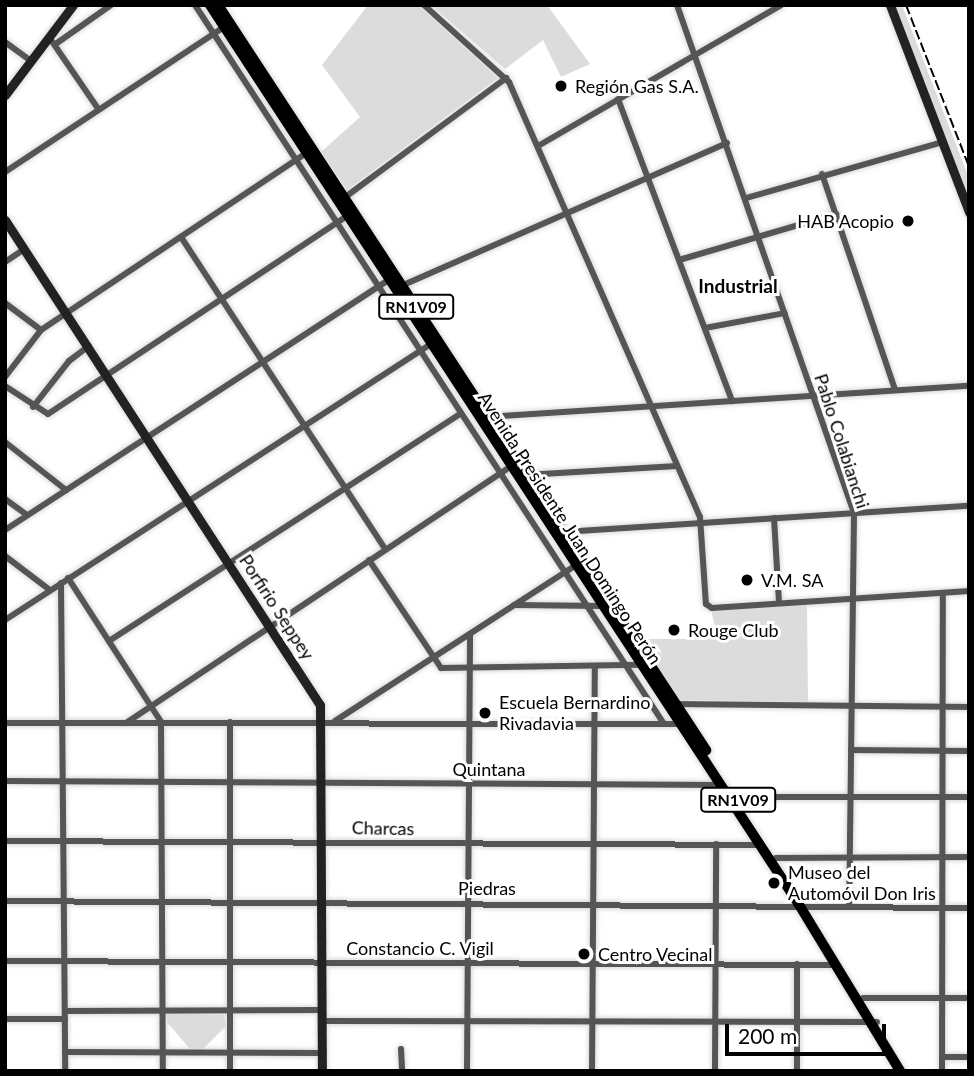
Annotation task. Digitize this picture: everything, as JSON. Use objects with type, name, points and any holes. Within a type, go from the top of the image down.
[{"type":"main road","points":[[5,95],[31,61],[53,40],[73,5]]},
{"type":"main road","name":"Avenida Presidente Juan Domingo Perón","points":[[210,5],[347,216],[483,417],[641,665],[685,724],[776,858],[836,965],[907,1071]]},
{"type":"main road","name":"Avenida Presidente Juan Domingo Perón","points":[[219,5],[344,198],[431,344],[525,475],[676,704],[721,785],[863,999],[900,1071]]},
{"type":"main road","points":[[890,5],[969,212]]},
{"type":"main road","name":"Porfirio Seppey","points":[[5,220],[317,697],[323,722],[324,783],[322,1071]]},
{"type":"street","points":[[99,110],[53,40],[111,5]]},
{"type":"street","name":"Avenida Presidente Juan Domingo Perón","points":[[195,5],[664,724]]},
{"type":"street","points":[[424,5],[506,78],[568,213],[701,522],[706,604],[712,608],[969,591]]},
{"type":"street","name":"Pablo Colabianchi","points":[[677,5],[855,513],[849,906]]},
{"type":"street","points":[[538,146],[777,6]]},
{"type":"street","points":[[65,16],[79,26]]},
{"type":"street","points":[[5,172],[224,27]]},
{"type":"street","points":[[5,42],[31,61]]},
{"type":"street","points":[[344,198],[506,78]]},
{"type":"street","points":[[618,99],[732,401]]},
{"type":"street","points":[[746,198],[822,174],[942,142]]},
{"type":"street","points":[[5,530],[379,286],[395,285],[726,143]]},
{"type":"street","points":[[5,377],[41,330],[306,153]]},
{"type":"street","points":[[822,174],[895,390]]},
{"type":"street","points":[[679,260],[836,214]]},
{"type":"street","points":[[5,386],[43,415],[347,216]]},
{"type":"street","points":[[181,237],[385,550]]},
{"type":"street","points":[[5,262],[24,249]]},
{"type":"street","points":[[5,303],[41,330]]},
{"type":"street","points":[[705,328],[785,313]]},
{"type":"street","points":[[7,617],[431,344]]},
{"type":"street","points":[[33,407],[69,361],[89,346]]},
{"type":"street","points":[[483,417],[969,386]]},
{"type":"street","points":[[820,404],[855,513]]},
{"type":"street","points":[[109,641],[461,413]]},
{"type":"street","points":[[5,442],[66,490]]},
{"type":"street","points":[[127,723],[512,466]]},
{"type":"street","points":[[525,475],[677,466]]},
{"type":"street","points":[[5,499],[27,515]]},
{"type":"street","points":[[562,532],[969,506]]},
{"type":"street","points":[[774,518],[779,603]]},
{"type":"street","points":[[5,556],[50,590]]},
{"type":"street","points":[[369,560],[432,659],[441,668],[641,665]]},
{"type":"street","points":[[334,722],[576,565]]},
{"type":"street","points":[[68,578],[161,722],[163,1071]]},
{"type":"street","points":[[61,583],[65,1071]]},
{"type":"street","points":[[942,1071],[945,751],[943,593]]},
{"type":"street","points":[[514,605],[602,606]]},
{"type":"street","points":[[467,1071],[472,724],[470,634]]},
{"type":"street","points":[[592,1071],[595,666]]},
{"type":"street","points":[[676,704],[969,707]]},
{"type":"street","points":[[230,722],[230,1071]]},
{"type":"street","points":[[5,723],[685,724]]},
{"type":"street","points":[[851,750],[969,751]]},
{"type":"street","name":"Quintana","points":[[5,781],[721,785]]},
{"type":"street","points":[[721,785],[736,797],[969,797]]},
{"type":"street","name":"Charcas","points":[[5,841],[760,845]]},
{"type":"street","points":[[715,1071],[716,844]]},
{"type":"street","points":[[776,858],[969,858]]},
{"type":"street","name":"Piedras","points":[[5,901],[593,902],[969,908]]},
{"type":"street","name":"Constancio C. Vigil","points":[[5,961],[469,961],[836,965]]},
{"type":"street","points":[[797,964],[797,1071]]},
{"type":"street","points":[[863,999],[969,998]]},
{"type":"street","points":[[5,1019],[163,1011],[322,1010]]},
{"type":"street","points":[[322,1021],[874,1022]]},
{"type":"street","points":[[401,1049],[402,1071]]},
{"type":"street","points":[[65,1052],[322,1053]]},
{"type":"street","points":[[942,1057],[969,1057]]},
{"type":"shaded area","points":[[368,5],[418,5],[498,78],[347,190],[321,152],[360,117],[322,65]]},
{"type":"shaded area","points":[[431,5],[547,5],[590,64],[561,77],[543,40],[505,69]]},
{"type":"shaded area","points":[[893,5],[902,5],[969,178],[969,205]]},
{"type":"shaded area","points":[[807,605],[808,702],[680,700],[639,639],[718,639],[711,610]]},
{"type":"shaded area","points":[[167,1013],[224,1015],[226,1026],[202,1050],[190,1049],[167,1022]]},
{"type":"railway","points":[[906,5],[969,167]]},
{"type":"place","name":"Región Gas S.A.","points":[[561,86]]},
{"type":"place","name":"HAB Acopio","points":[[908,221]]},
{"type":"place","name":"V.M. SA","points":[[747,580]]},
{"type":"place","name":"Rouge Club","points":[[674,630]]},
{"type":"place","name":"Escuela Bernardino Rivadavia","points":[[485,713]]},
{"type":"place","name":"Museo del Automóvil Don Iris","points":[[774,883]]},
{"type":"place","name":"Centro Vecinal","points":[[584,954]]},
{"type":"district","name":"Industrial","points":[[738,286]]}]
